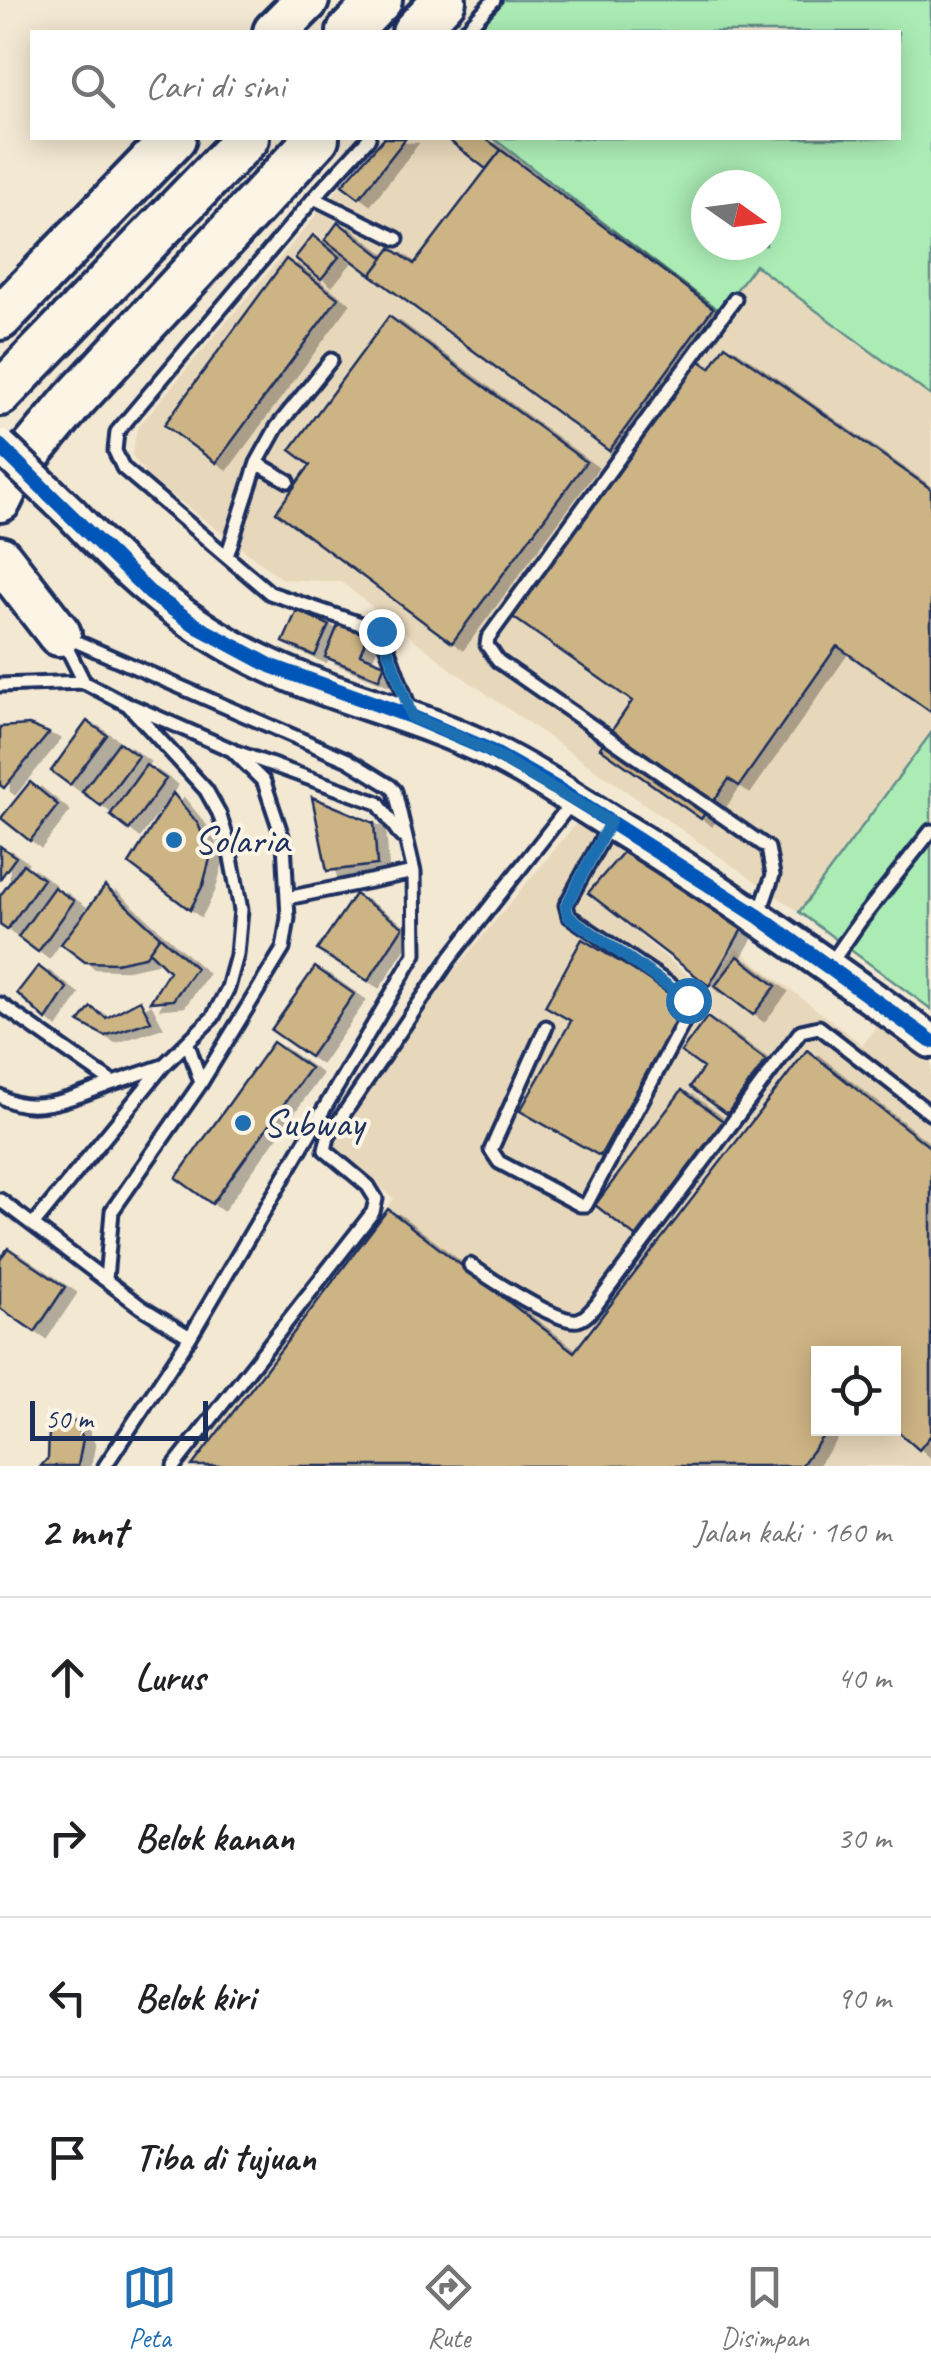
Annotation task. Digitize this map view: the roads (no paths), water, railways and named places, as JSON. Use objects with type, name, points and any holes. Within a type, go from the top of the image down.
[{"type":"highway","points":[[277,30],[307,0]]},
{"type":"highway","points":[[351,30],[380,0]]},
{"type":"highway","points":[[416,30],[444,0]]},
{"type":"highway","points":[[0,318],[172,140]]},
{"type":"highway","points":[[0,394],[245,140]]},
{"type":"highway","points":[[0,500],[13,474],[74,400],[315,140]]},
{"type":"highway","points":[[0,558],[60,634]]},
{"type":"street","points":[[0,446],[150,593],[200,628],[270,666],[412,717],[487,750],[574,799],[758,916],[931,1041]]},
{"type":"lane","points":[[466,30],[494,0]]},
{"type":"lane","points":[[367,140],[118,432],[115,451],[122,468],[270,593],[381,631],[412,717]]},
{"type":"lane","points":[[314,198],[396,238]]},
{"type":"lane","points":[[735,299],[488,638],[487,645],[498,660],[768,848],[773,875],[758,916]]},
{"type":"lane","points":[[227,556],[257,464],[277,427],[332,360]]},
{"type":"lane","points":[[257,464],[288,481]]},
{"type":"lane","points":[[60,634],[84,682]]},
{"type":"lane","points":[[60,634],[348,760],[386,782],[395,791],[414,872],[415,954],[190,1337],[105,1466]]},
{"type":"lane","points":[[0,685],[84,682],[232,750],[378,804],[394,822],[409,850]]},
{"type":"lane","points":[[34,1224],[163,1066],[213,1017],[228,988],[236,955],[238,893],[218,813],[206,790],[128,705]]},
{"type":"lane","points":[[106,1279],[112,1210],[201,1084],[283,948],[288,918],[284,842],[264,782],[232,750]]},
{"type":"lane","points":[[174,1466],[373,1212],[376,1198],[368,1186],[324,1150],[328,1137],[450,958],[574,799]]},
{"type":"lane","points":[[546,1027],[491,1150],[498,1162],[586,1205],[689,1012],[684,994],[568,916],[566,906],[610,822]]},
{"type":"lane","points":[[828,966],[931,832]]},
{"type":"lane","points":[[286,898],[414,872]]},
{"type":"lane","points":[[0,1004],[113,1083]]},
{"type":"lane","points":[[470,1265],[558,1315],[575,1321],[583,1318],[598,1304],[802,1031],[809,1028],[819,1027],[931,1114]]},
{"type":"lane","points":[[188,1044],[201,1084]]},
{"type":"lane","points":[[0,1096],[10,1103],[54,1104],[163,1066]]},
{"type":"lane","points":[[0,1200],[141,1307],[190,1337]]},
{"type":"place","name":"Solaria","points":[[174,840]]},
{"type":"place","name":"Subway","points":[[243,1123]]}]
